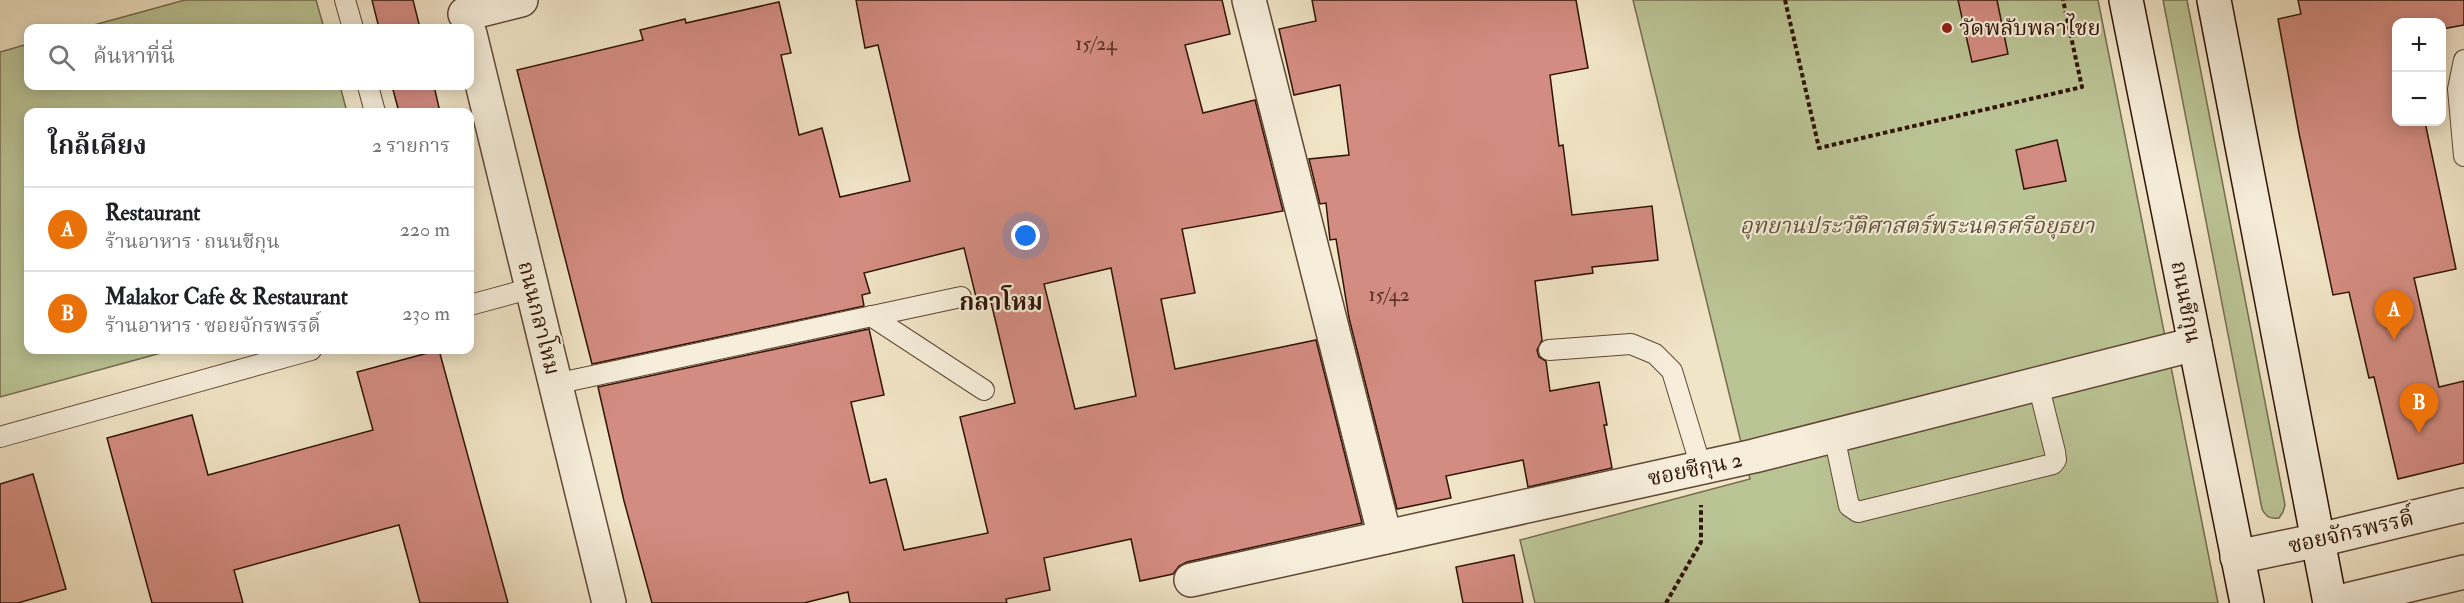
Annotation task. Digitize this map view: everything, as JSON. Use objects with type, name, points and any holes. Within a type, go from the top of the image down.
[{"type":"street","points":[[466,19],[521,0]]},
{"type":"street","points":[[1249,0],[1385,537]]},
{"type":"street","name":"ถนนชีกุน","points":[[2126,0],[2247,603]]},
{"type":"street","points":[[2214,0],[2332,603],[2464,572]]},
{"type":"street","name":"ถนนกลาโหม","points":[[474,52],[609,603]]},
{"type":"street","name":"ซอยชีกุน 2","points":[[1191,580],[1834,436],[2195,344]]},
{"type":"street","name":"ซอยจักรพรรดิ์","points":[[2237,557],[2464,505]]},
{"type":"lane","points":[[345,0],[352,24]]},
{"type":"lane","points":[[2464,60],[2458,89],[2464,156]]},
{"type":"lane","points":[[369,90],[374,108]]},
{"type":"lane","points":[[474,304],[532,288]]},
{"type":"lane","points":[[555,384],[961,297]]},
{"type":"lane","points":[[870,316],[984,390]]},
{"type":"lane","points":[[1549,350],[1631,344],[1655,354],[1672,371],[1701,467]]},
{"type":"lane","points":[[0,437],[297,354]]},
{"type":"lane","points":[[1834,436],[1849,506],[1858,512],[2053,464],[2056,460],[2055,452],[2038,384]]},
{"type":"path","points":[[1785,0],[1819,148],[2082,87],[2063,0]]},
{"type":"path","points":[[1666,603],[1701,542],[1701,467]]},
{"type":"green space","points":[[185,0],[316,0],[323,24],[98,24]]},
{"type":"green space","name":"อุทยานประวัติศาสตร์พระนครศรีอยุธยา","points":[[1633,0],[2098,0],[2218,603],[1535,603],[1520,540],[1750,479]]},
{"type":"green space","points":[[2163,0],[2187,0],[2285,505],[2279,518],[2269,517],[2262,509]]},
{"type":"green space","points":[[24,45],[24,90],[341,90],[346,108],[24,108],[24,354],[157,354],[0,397],[0,52]]},
{"type":"building","points":[[372,0],[413,0],[419,24],[378,24]]},
{"type":"building","points":[[856,0],[1222,0],[1230,34],[1185,45],[1203,113],[1255,100],[1283,211],[1182,229],[1195,293],[1161,299],[1175,369],[1316,340],[1362,523],[1187,562],[1179,566],[1173,574],[1140,581],[1131,539],[1044,558],[1050,590],[1006,599],[1007,603],[850,603],[848,592],[804,603],[652,603],[624,501],[598,387],[869,329],[884,395],[851,402],[870,483],[886,479],[904,550],[988,533],[960,417],[1015,403],[990,298],[977,301],[964,248],[864,273],[870,293],[862,295],[864,306],[592,364],[517,70],[643,40],[640,30],[685,19],[686,23],[779,2],[791,53],[781,55],[799,135],[822,128],[840,197],[910,181],[878,45],[865,48]],"holes":[[[1111,268],[1136,396],[1075,409],[1044,284]]]},
{"type":"building","points":[[1312,0],[1576,0],[1588,68],[1550,75],[1559,146],[1563,145],[1572,215],[1652,206],[1658,260],[1592,267],[1593,273],[1535,281],[1542,340],[1537,350],[1539,357],[1546,361],[1550,391],[1599,382],[1612,468],[1528,487],[1523,460],[1446,476],[1451,498],[1397,509],[1349,318],[1336,239],[1330,240],[1326,203],[1320,204],[1309,159],[1349,155],[1340,85],[1294,95],[1279,29],[1316,21]]},
{"type":"building","points":[[1958,0],[1997,0],[2008,54],[1972,62]]},
{"type":"building","points":[[2298,0],[2464,0],[2464,25],[2446,28],[2446,18],[2392,18],[2392,126],[2426,126],[2456,269],[2414,278],[2439,387],[2464,381],[2464,463],[2398,479],[2374,377],[2369,378],[2349,292],[2333,295],[2299,133],[2278,19],[2301,14]]},
{"type":"building","points":[[393,90],[435,90],[439,108],[398,108]]},
{"type":"building","points":[[2057,140],[2066,181],[2024,189],[2016,150]]},
{"type":"building","points":[[424,354],[440,354],[508,603],[420,603],[399,525],[234,570],[243,603],[152,603],[107,438],[192,415],[208,475],[373,430],[357,372]]},
{"type":"building","points":[[33,474],[66,589],[18,603],[0,603],[0,484]]},
{"type":"building","points":[[1514,555],[1523,603],[1463,603],[1456,567]]},
{"type":"place","name":"วัดพลับพลาไชย","points":[[1947,28]]},
{"type":"place","name":"Restaurant","points":[[2394,340]]},
{"type":"place","name":"Malakor Cafe & Restaurant","points":[[2419,433]]},
{"type":"district","name":"กลาโหม","points":[[1001,302]]}]
